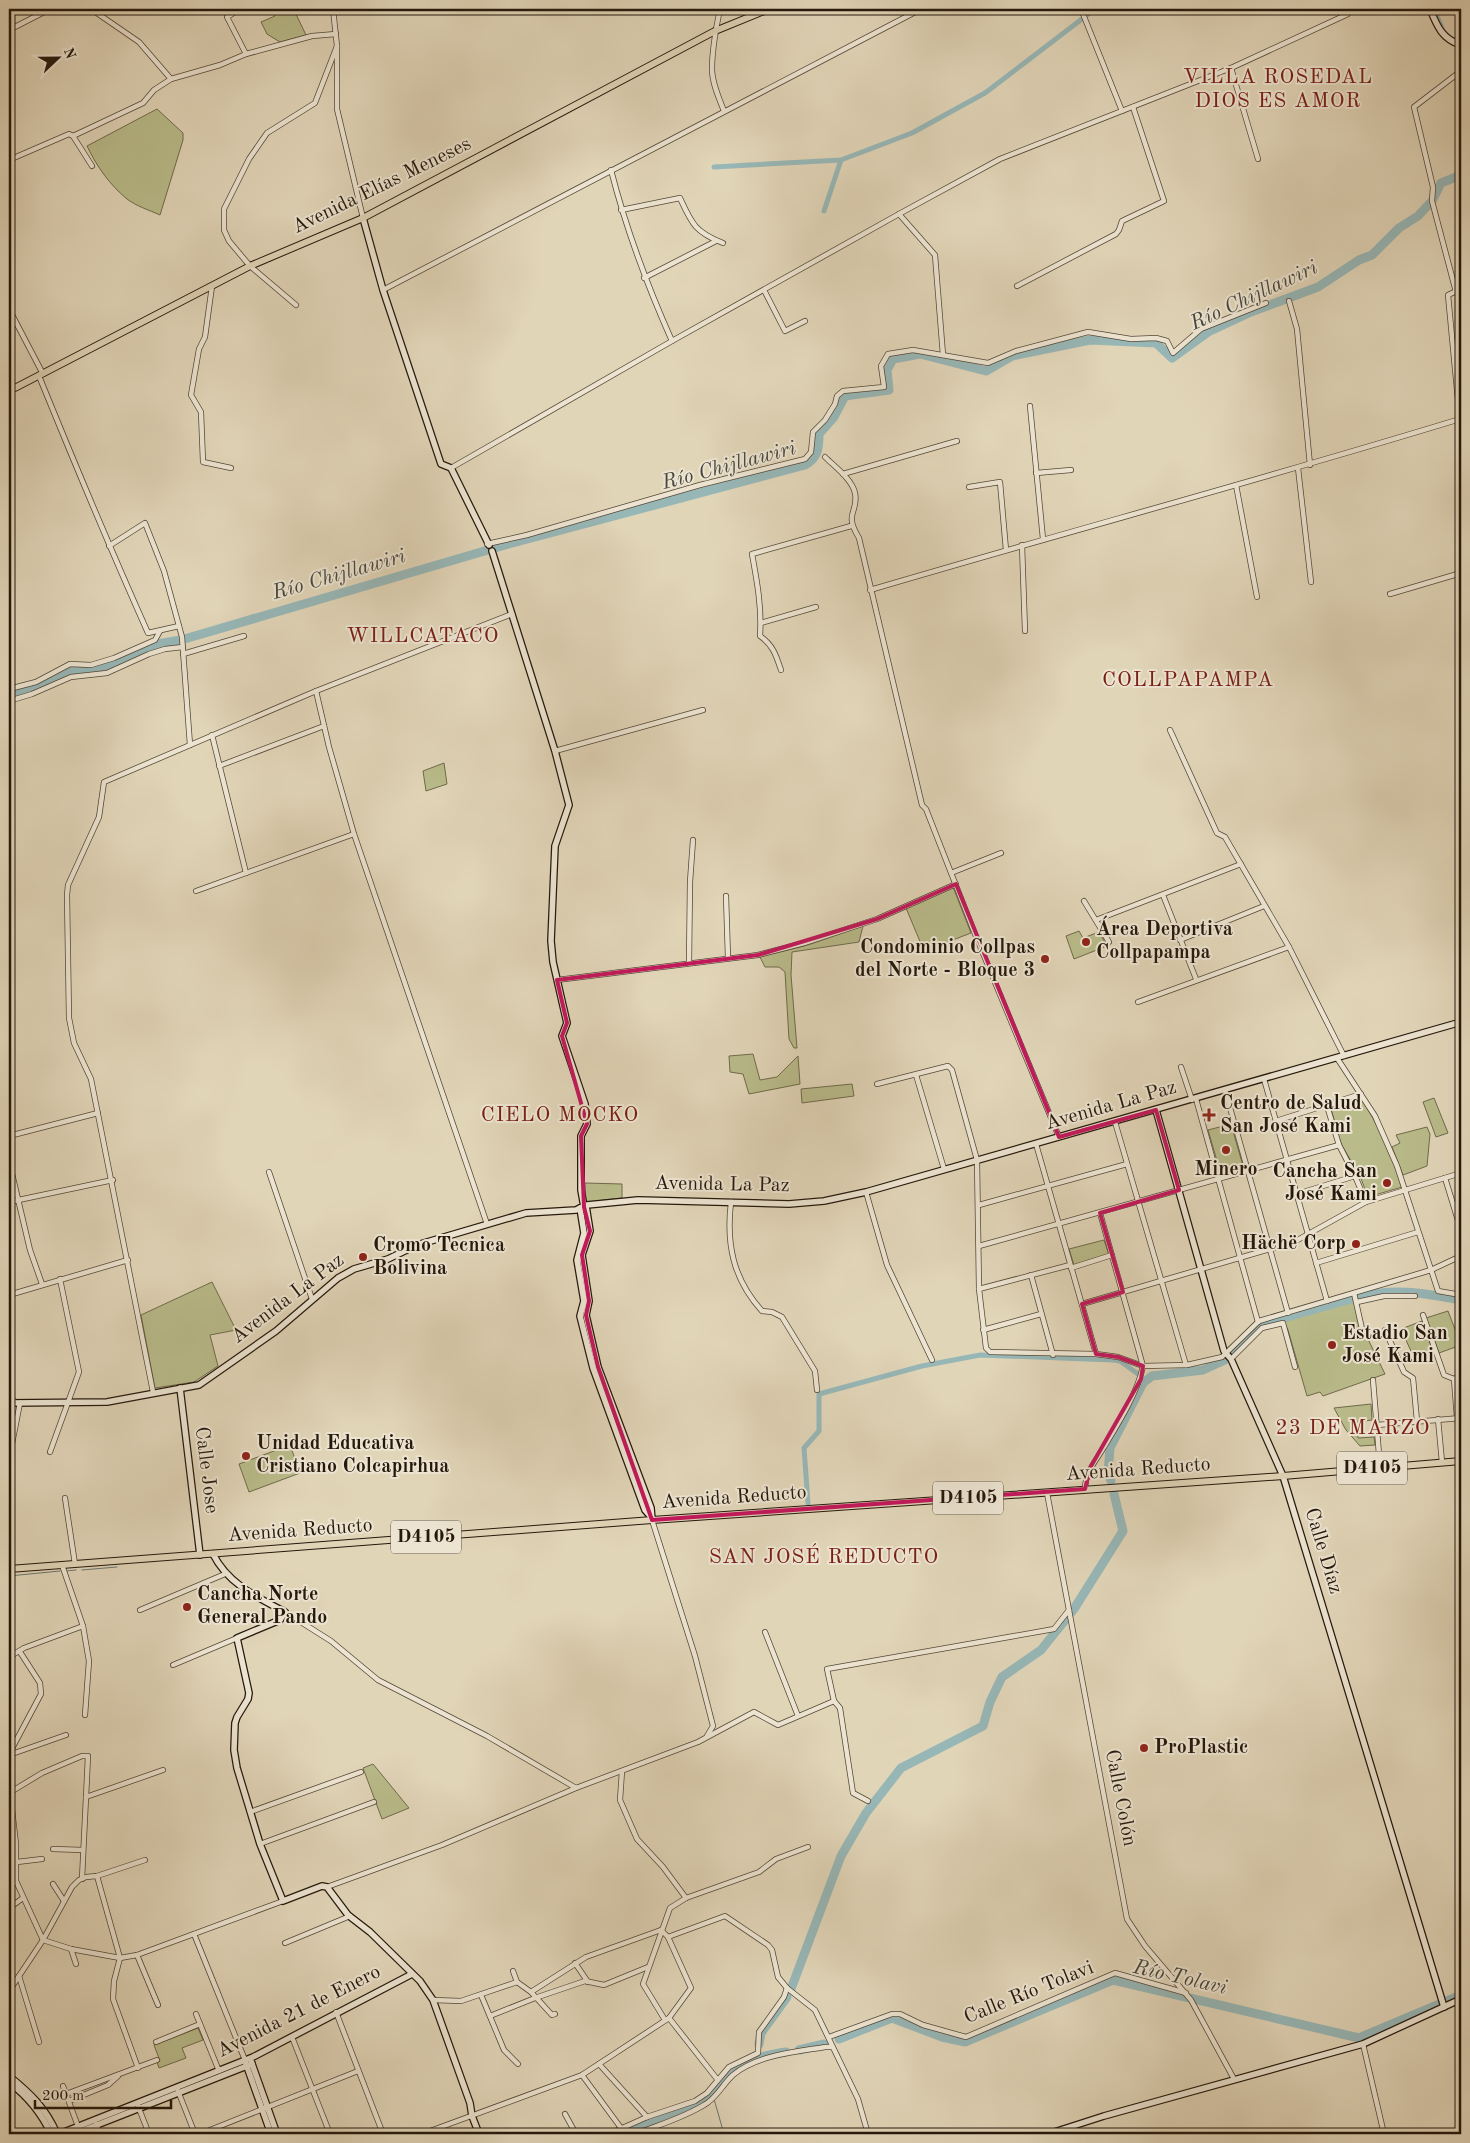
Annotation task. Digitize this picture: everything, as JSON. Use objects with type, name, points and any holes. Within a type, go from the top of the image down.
[{"type":"main road","name":"Avenida Elías Meneses","points":[[9,391],[250,266],[363,218],[715,31],[769,9]]},
{"type":"main road","name":"Avenida Reducto","points":[[9,1569],[652,1520],[1283,1476],[1461,1460]]},
{"type":"street","points":[[9,30],[50,9]]},
{"type":"street","points":[[91,9],[139,42],[171,78]]},
{"type":"street","points":[[240,9],[227,17],[246,54]]},
{"type":"street","points":[[333,9],[337,46],[336,109],[383,290],[442,464],[451,468],[489,547],[555,751],[569,805],[555,846],[551,941],[567,1024],[562,1036],[585,1104],[587,1124],[581,1136],[581,1190],[584,1233],[577,1260],[585,1289],[580,1316],[645,1510],[652,1520],[694,1656],[713,1726],[706,1737]]},
{"type":"street","points":[[720,9],[715,31],[712,69],[717,93],[724,111]]},
{"type":"street","points":[[383,290],[921,9]]},
{"type":"street","points":[[451,468],[672,340],[1000,159],[1231,68],[1348,14],[1350,9]]},
{"type":"street","points":[[1430,9],[1438,28],[1444,36],[1451,42],[1461,45]]},
{"type":"street","points":[[1082,10],[1122,111]]},
{"type":"street","points":[[9,160],[69,134],[73,136],[143,102],[154,90],[171,78],[220,65],[246,54],[312,36],[336,34]]},
{"type":"street","points":[[296,305],[250,266],[230,241],[224,230],[224,208],[249,159],[267,134],[315,103],[337,46]]},
{"type":"street","points":[[1231,68],[1258,159]]},
{"type":"street","points":[[1456,292],[1432,201],[1433,187],[1414,108],[1461,70]]},
{"type":"street","points":[[1017,286],[1116,234],[1120,230],[1122,221],[1164,201],[1133,107]]},
{"type":"street","points":[[73,136],[92,166]]},
{"type":"street","points":[[611,170],[621,210],[644,278],[672,340]]},
{"type":"street","points":[[621,210],[680,198],[692,224],[698,230],[723,244]]},
{"type":"street","points":[[899,214],[935,255],[943,355]]},
{"type":"street","points":[[644,278],[716,240]]},
{"type":"street","points":[[212,286],[205,337],[199,349],[191,395],[201,412],[203,462],[231,468]]},
{"type":"street","points":[[1461,289],[1448,295],[1461,432]]},
{"type":"street","points":[[764,290],[785,330],[806,321]]},
{"type":"street","points":[[1289,301],[1297,330],[1310,465]]},
{"type":"street","points":[[489,547],[700,485],[805,459],[811,452],[813,432],[825,420],[835,404],[837,396],[843,391],[884,387],[881,366],[888,354],[914,350],[988,363],[1016,351],[1088,332],[1131,339],[1156,338],[1167,342],[1173,353],[1201,329],[1266,303]]},
{"type":"street","points":[[9,308],[41,375],[109,546],[148,634],[179,626]]},
{"type":"street","points":[[1030,406],[1043,539]]},
{"type":"street","points":[[870,590],[1043,539],[1310,465],[1460,419]]},
{"type":"street","points":[[843,474],[957,441]]},
{"type":"street","points":[[825,457],[843,474],[855,491],[856,500],[851,514],[851,526],[859,538],[922,805],[926,810],[1059,1137]]},
{"type":"street","points":[[1298,468],[1311,582]]},
{"type":"street","points":[[1036,473],[1071,470]]},
{"type":"street","points":[[969,487],[1000,482],[1006,550]]},
{"type":"street","points":[[1236,485],[1257,597]]},
{"type":"street","points":[[109,546],[145,523],[164,571],[182,637],[190,745]]},
{"type":"street","points":[[781,670],[770,642],[760,636],[761,623],[752,554],[851,526]]},
{"type":"street","points":[[1022,545],[1025,631]]},
{"type":"street","points":[[1390,594],[1461,572]]},
{"type":"street","points":[[761,623],[816,606]]},
{"type":"street","points":[[154,1392],[91,1079],[74,1042],[69,1018],[68,884],[99,817],[104,782],[316,691],[512,614]]},
{"type":"street","points":[[9,689],[36,682],[70,664],[91,665],[114,658],[155,640],[160,631]]},
{"type":"street","points":[[183,654],[244,636]]},
{"type":"street","points":[[9,701],[71,678],[107,673],[149,654],[183,646]]},
{"type":"street","points":[[316,691],[354,834],[487,1224]]},
{"type":"street","points":[[555,751],[703,710]]},
{"type":"street","points":[[219,766],[324,726]]},
{"type":"street","points":[[1170,730],[1217,833],[1225,837],[1289,946],[1344,1056]]},
{"type":"street","points":[[212,735],[246,873]]},
{"type":"street","points":[[196,891],[354,834]]},
{"type":"street","points":[[689,963],[690,882],[694,840]]},
{"type":"street","points":[[951,873],[1001,853]]},
{"type":"street","points":[[1096,920],[1240,864]]},
{"type":"street","points":[[557,980],[758,955],[804,943],[877,918],[956,884]]},
{"type":"street","points":[[1163,895],[1196,979]]},
{"type":"street","points":[[726,896],[728,958]]},
{"type":"street","points":[[1084,901],[1109,942]]},
{"type":"street","points":[[1180,940],[1264,906]]},
{"type":"street","points":[[1138,1002],[1289,946]]},
{"type":"street","name":"Avenida La Paz","points":[[14,1403],[107,1402],[199,1385],[276,1330],[312,1299],[354,1269],[388,1259],[417,1245],[526,1213],[576,1210],[583,1207],[638,1200],[789,1204],[824,1202],[1115,1122],[1461,1022]]},
{"type":"street","points":[[1337,1058],[1375,1116],[1406,1190],[1438,1291],[1461,1295]]},
{"type":"street","points":[[877,1084],[948,1066],[952,1070],[977,1160],[979,1289],[986,1348],[990,1352],[1096,1354],[1118,1356],[1144,1366],[1186,1365],[1222,1357],[1258,1322],[1431,1270],[1461,1256]]},
{"type":"street","points":[[1181,1067],[1194,1099],[1218,1178],[1258,1322]]},
{"type":"street","points":[[916,1074],[944,1169]]},
{"type":"street","points":[[1264,1079],[1327,1301]]},
{"type":"street","points":[[1225,1090],[1288,1312]]},
{"type":"street","points":[[1276,1120],[1327,1106],[1361,1094]]},
{"type":"street","points":[[1327,1106],[1339,1145],[1366,1202]]},
{"type":"street","name":"Calle Díaz","points":[[1156,1110],[1224,1351],[1231,1359],[1283,1476],[1443,2003]]},
{"type":"street","points":[[9,1136],[98,1114]]},
{"type":"street","points":[[1115,1122],[1186,1365]]},
{"type":"street","points":[[1036,1144],[1096,1354]]},
{"type":"street","points":[[979,1246],[1339,1145]]},
{"type":"street","points":[[9,1161],[30,1250],[42,1284]]},
{"type":"street","points":[[979,1205],[1127,1164]]},
{"type":"street","points":[[269,1172],[312,1299]]},
{"type":"street","points":[[1082,1304],[1294,1242],[1366,1202],[1461,1173]]},
{"type":"street","points":[[1297,1194],[1355,1176]]},
{"type":"street","points":[[1445,1178],[1461,1230]]},
{"type":"street","points":[[9,1202],[112,1180]]},
{"type":"street","points":[[866,1192],[887,1265],[932,1360]]},
{"type":"street","points":[[731,1202],[729,1222],[731,1248],[744,1290],[762,1311],[772,1312],[782,1317],[815,1371],[816,1390]]},
{"type":"street","points":[[1084,1489],[1085,1480],[1090,1468],[1104,1447],[1141,1379],[1144,1366],[1100,1213]]},
{"type":"street","points":[[1316,1262],[1418,1232]]},
{"type":"street","points":[[979,1289],[1112,1256]]},
{"type":"street","points":[[9,1295],[128,1260]]},
{"type":"street","points":[[1031,1275],[1053,1354]]},
{"type":"street","points":[[50,1452],[79,1372],[60,1279]]},
{"type":"street","points":[[1354,1293],[1357,1302],[1358,1319],[1362,1329]]},
{"type":"street","points":[[1357,1302],[1384,1296],[1415,1296]]},
{"type":"street","points":[[983,1330],[1042,1314]]},
{"type":"street","points":[[1423,1315],[1444,1375],[1454,1379],[1458,1377],[1461,1380]]},
{"type":"street","points":[[1231,1359],[1262,1328],[1283,1323],[1295,1367]]},
{"type":"street","points":[[1385,1330],[1404,1372],[1413,1378],[1417,1421]]},
{"type":"street","points":[[1377,1425],[1459,1418],[1454,1379]]},
{"type":"street","points":[[1373,1380],[1380,1467]]},
{"type":"street","name":"Calle Jose","points":[[180,1388],[200,1555]]},
{"type":"street","points":[[9,1394],[14,1403],[9,1459]]},
{"type":"street","points":[[9,1421],[14,1403]]},
{"type":"street","points":[[1438,1419],[1442,1462]]},
{"type":"street","name":"Calle Colón","points":[[1047,1492],[1127,1919],[1145,1946],[1191,2000],[1234,2079]]},
{"type":"street","points":[[65,1498],[74,1564]]},
{"type":"street","points":[[213,1554],[225,1574],[239,1586],[331,1641],[378,1680],[487,1736],[576,1788]]},
{"type":"street","points":[[62,1565],[83,1626],[89,1661],[85,1714]]},
{"type":"street","points":[[140,1610],[225,1574]]},
{"type":"street","points":[[868,1801],[853,1793],[840,1708],[834,1701],[827,1669],[1054,1629],[1069,1610]]},
{"type":"street","points":[[173,1665],[280,1620],[285,1612]]},
{"type":"street","points":[[9,1657],[24,1648],[83,1626]]},
{"type":"street","points":[[765,1632],[798,1716]]},
{"type":"street","points":[[237,1638],[248,1693],[248,1699],[237,1717],[234,1750],[237,1768],[260,1844],[283,1901]]},
{"type":"street","points":[[9,1755],[41,1694],[40,1683],[20,1652]]},
{"type":"street","points":[[82,1879],[88,1756],[82,1756],[42,1773],[9,1792],[17,1862],[16,1880],[43,1940],[72,1949],[120,1958],[137,1955],[322,1886],[327,1887],[442,1845],[576,1788],[706,1737],[754,1712],[778,1725],[834,1701]]},
{"type":"street","points":[[9,1755],[66,1735]]},
{"type":"street","points":[[86,1797],[163,1770]]},
{"type":"street","points":[[622,1771],[620,1800],[637,1839],[663,1867],[686,1898]]},
{"type":"street","points":[[250,1812],[361,1772]]},
{"type":"street","points":[[260,1844],[374,1802]]},
{"type":"street","points":[[717,2079],[667,2019],[643,1984],[661,1930],[670,1908],[686,1898],[759,1872],[776,1859],[808,1848]]},
{"type":"street","points":[[53,1849],[83,1850]]},
{"type":"street","points":[[17,1862],[42,1859]]},
{"type":"street","points":[[9,1991],[43,1940],[72,1887],[82,1879],[145,1860]]},
{"type":"street","points":[[97,1876],[120,1958],[114,1981],[113,1999],[138,2068]]},
{"type":"street","points":[[53,1884],[64,1901]]},
{"type":"street","points":[[327,1887],[350,1916],[370,1932],[420,1981],[432,2000],[470,2102],[472,2116],[479,2134]]},
{"type":"street","points":[[9,1908],[23,1898]]},
{"type":"street","points":[[285,1943],[350,1916]]},
{"type":"street","points":[[668,1937],[725,1916],[772,1950],[778,1977],[787,1988],[815,2010],[858,2099],[868,2134]]},
{"type":"street","points":[[422,2134],[582,2074],[667,2019],[691,1988],[668,1937],[661,1930]]},
{"type":"street","points":[[530,1992],[575,1963],[661,1930]]},
{"type":"street","points":[[194,1934],[277,2134]]},
{"type":"street","points":[[72,1949],[76,1964]]},
{"type":"street","points":[[137,1955],[158,2005]]},
{"type":"street","points":[[575,1963],[588,1982]]},
{"type":"street","points":[[490,2016],[535,1998],[588,1982],[604,1985],[648,1967]]},
{"type":"street","points":[[514,1971],[517,1982],[530,1992],[552,2015],[555,2014]]},
{"type":"street","name":"Calle Río Tolavi","points":[[829,2037],[892,2014],[900,2014],[924,2025],[966,2037],[1115,1973],[1186,1994]]},
{"type":"street","name":"Avenida 21 de Enero","points":[[58,2134],[80,2129],[248,2062],[336,2012],[412,1974]]},
{"type":"street","points":[[19,1976],[40,2042]]},
{"type":"street","points":[[432,2000],[462,2001],[517,1982]]},
{"type":"street","points":[[609,2134],[647,2117],[695,2101],[707,2093],[729,2066],[758,2053],[759,2032],[784,1997],[787,1988]]},
{"type":"street","points":[[481,1996],[504,2050],[518,2064]]},
{"type":"street","points":[[1048,2134],[1234,2079],[1363,2044],[1443,2003],[1461,1999]]},
{"type":"street","points":[[336,2012],[383,2134]]},
{"type":"street","points":[[196,2014],[219,2071]]},
{"type":"street","points":[[156,2042],[200,2024]]},
{"type":"street","points":[[292,2037],[330,2134]]},
{"type":"street","points":[[1363,2044],[1384,2134]]},
{"type":"street","points":[[636,2134],[686,2115],[705,2105],[716,2096],[734,2074],[745,2068],[772,2057],[825,2046],[832,2047]]},
{"type":"street","points":[[66,2094],[157,2060]]},
{"type":"street","name":"Avenida 21 de Enero","points":[[178,2090],[219,2071],[248,2062]]},
{"type":"street","points":[[599,2064],[647,2117]]},
{"type":"street","points":[[200,2134],[358,2071]]},
{"type":"street","points":[[582,2074],[628,2134]]},
{"type":"street","points":[[69,2101],[108,2085],[119,2075]]},
{"type":"street","points":[[9,2076],[24,2087],[46,2113],[58,2134]]},
{"type":"street","points":[[9,2082],[21,2092],[42,2117],[51,2134]]},
{"type":"street","points":[[63,2086],[80,2129]]},
{"type":"street","points":[[178,2090],[195,2134]]},
{"type":"street","points":[[138,2107],[149,2134]]},
{"type":"street","points":[[265,2108],[271,2134]]},
{"type":"street","points":[[565,2114],[576,2134]]},
{"type":"street","points":[[95,2123],[100,2134]]},
{"type":"street","name":"Avenida 21 de Enero","points":[[74,2134],[80,2129]]},
{"type":"highlighted area","points":[[956,884],[1059,1137],[1156,1110],[1179,1190],[1100,1213],[1123,1292],[1082,1304],[1096,1354],[1118,1357],[1143,1366],[1141,1379],[1090,1468],[1085,1489],[652,1520],[598,1367],[586,1315],[589,1301],[582,1255],[590,1231],[584,1207],[581,1136],[587,1124],[562,1036],[567,1023],[557,980],[758,955],[877,919]]},
{"type":"green space","points":[[272,9],[296,9],[294,10],[306,35],[280,42],[267,34],[261,22],[275,16]]},
{"type":"green space","points":[[157,109],[183,133],[183,140],[160,215],[134,204],[121,194],[104,175],[87,146]]},
{"type":"green space","points":[[444,763],[447,784],[426,791],[423,771]]},
{"type":"green space","points":[[953,887],[971,933],[924,951],[906,908]]},
{"type":"green space","points":[[863,926],[859,942],[792,952],[791,975],[797,1048],[794,1048],[789,1039],[785,972],[779,967],[765,967],[760,957],[808,945]]},
{"type":"green space","name":"Área Deportiva Collpapampa","points":[[1079,931],[1083,938],[1099,932],[1107,946],[1074,959],[1066,936]]},
{"type":"green space","points":[[753,1054],[760,1080],[777,1077],[798,1056],[800,1084],[749,1094],[743,1074],[730,1072],[729,1056]]},
{"type":"green space","points":[[852,1084],[854,1096],[802,1103],[801,1089]]},
{"type":"green space","points":[[1360,1096],[1384,1140],[1402,1187],[1368,1197],[1360,1176],[1341,1144],[1331,1109]]},
{"type":"green space","points":[[1434,1098],[1448,1133],[1436,1137],[1423,1102]]},
{"type":"green space","points":[[1231,1124],[1243,1166],[1240,1169],[1223,1174],[1220,1171],[1208,1130]]},
{"type":"green space","points":[[1427,1127],[1430,1134],[1427,1166],[1403,1175],[1392,1147],[1400,1143],[1396,1135]]},
{"type":"green space","points":[[585,1183],[622,1184],[622,1198],[586,1202]]},
{"type":"green space","points":[[1104,1240],[1109,1255],[1074,1265],[1069,1249]]},
{"type":"green space","points":[[212,1282],[236,1330],[210,1335],[218,1366],[194,1382],[155,1388],[141,1315]]},
{"type":"green space","name":"Estadio San José Kami","points":[[1353,1295],[1362,1333],[1365,1333],[1385,1374],[1323,1396],[1320,1392],[1307,1396],[1288,1330],[1284,1322],[1279,1321],[1277,1317]]},
{"type":"green space","points":[[1448,1311],[1461,1345],[1439,1353],[1426,1318]]},
{"type":"green space","points":[[1422,1321],[1434,1354],[1415,1360],[1401,1329]]},
{"type":"green space","points":[[1371,1404],[1372,1420],[1357,1422],[1358,1438],[1374,1437],[1375,1445],[1360,1446],[1346,1430],[1334,1408]]},
{"type":"green space","points":[[290,1445],[300,1473],[249,1492],[239,1464]]},
{"type":"green space","points":[[373,1764],[409,1808],[382,1819],[363,1768]]},
{"type":"green space","points":[[198,2028],[203,2040],[182,2048],[186,2058],[159,2068],[157,2062],[160,2061],[154,2045]]},
{"type":"waterway","points":[[714,167],[841,160],[912,133],[985,93],[1095,9]]},
{"type":"waterway","points":[[1434,9],[1442,28]]},
{"type":"waterway","points":[[824,211],[841,160]]},
{"type":"waterway","name":"Río Chijllawiri","points":[[9,695],[29,691],[72,670],[102,669],[157,644],[181,640],[505,545],[805,465],[815,456],[818,448],[819,434],[834,417],[845,396],[889,390],[887,370],[893,359],[920,354],[986,371],[1012,356],[1090,340],[1156,343],[1172,358],[1208,332],[1251,312],[1318,287],[1359,260],[1372,255],[1399,228],[1418,216],[1432,201],[1441,183],[1461,175]]},
{"type":"waterway","points":[[1360,1297],[1385,1292],[1398,1292],[1461,1300]]},
{"type":"waterway","points":[[1232,1354],[1261,1324],[1351,1299]]},
{"type":"waterway","points":[[808,1503],[804,1448],[819,1431],[819,1394],[922,1366],[980,1355],[1113,1360],[1120,1361],[1138,1374]]},
{"type":"waterway","points":[[1111,1481],[1108,1473],[1110,1448],[1143,1383],[1152,1376],[1203,1370],[1227,1359]]},
{"type":"waterway","points":[[791,1989],[841,1856],[866,1813],[901,1768],[983,1726],[990,1702],[1002,1677],[1041,1650],[1074,1609],[1123,1531],[1114,1494]]},
{"type":"waterway","points":[[82,1570],[117,1567]]},
{"type":"waterway","points":[[66,1571],[76,1570]]},
{"type":"waterway","points":[[9,1576],[60,1571]]},
{"type":"waterway","name":"Río Tolavi","points":[[839,2039],[892,2018],[942,2037],[965,2042],[1113,1980],[1359,2038],[1461,1995]]},
{"type":"waterway","points":[[759,2044],[761,2033],[787,1997]]},
{"type":"waterway","name":"Río Tolavi","points":[[799,2050],[824,2044]]},
{"type":"waterway","name":"Río Tolavi","points":[[622,2134],[683,2112],[702,2103],[711,2096],[732,2072],[744,2064],[764,2056],[786,2052]]},
{"type":"waterway","points":[[714,2099],[724,2134]]},
{"type":"place","name":"Área Deportiva Collpapampa","points":[[1086,942]]},
{"type":"place","name":"Condominio Collpas del Norte - Bloque 3","points":[[1045,959]]},
{"type":"place","name":"Centro de Salud San José Kami","points":[[1209,1115]]},
{"type":"place","name":"Minero","points":[[1226,1150]]},
{"type":"place","name":"Cancha San José Kami","points":[[1387,1183]]},
{"type":"place","name":"Hächë Corp","points":[[1356,1244]]},
{"type":"place","name":"Cromo Tecnica Bolivina","points":[[363,1257]]},
{"type":"place","name":"Estadio San José Kami","points":[[1332,1345]]},
{"type":"place","name":"Unidad Educativa Cristiano Colcapirhua","points":[[246,1456]]},
{"type":"place","name":"Cancha Norte General Pando","points":[[187,1607]]},
{"type":"place","name":"ProPlastic","points":[[1144,1748]]},
{"type":"district","name":"VILLA ROSEDAL DIOS ES AMOR","points":[[1278,89]]},
{"type":"district","name":"WILLCATACO","points":[[423,636]]},
{"type":"district","name":"COLLPAPAMPA","points":[[1188,680]]},
{"type":"district","name":"CIELO MOCKO","points":[[560,1115]]},
{"type":"district","name":"23 DE MARZO","points":[[1353,1428]]},
{"type":"district","name":"SAN JOSÉ REDUCTO","points":[[824,1557]]}]
